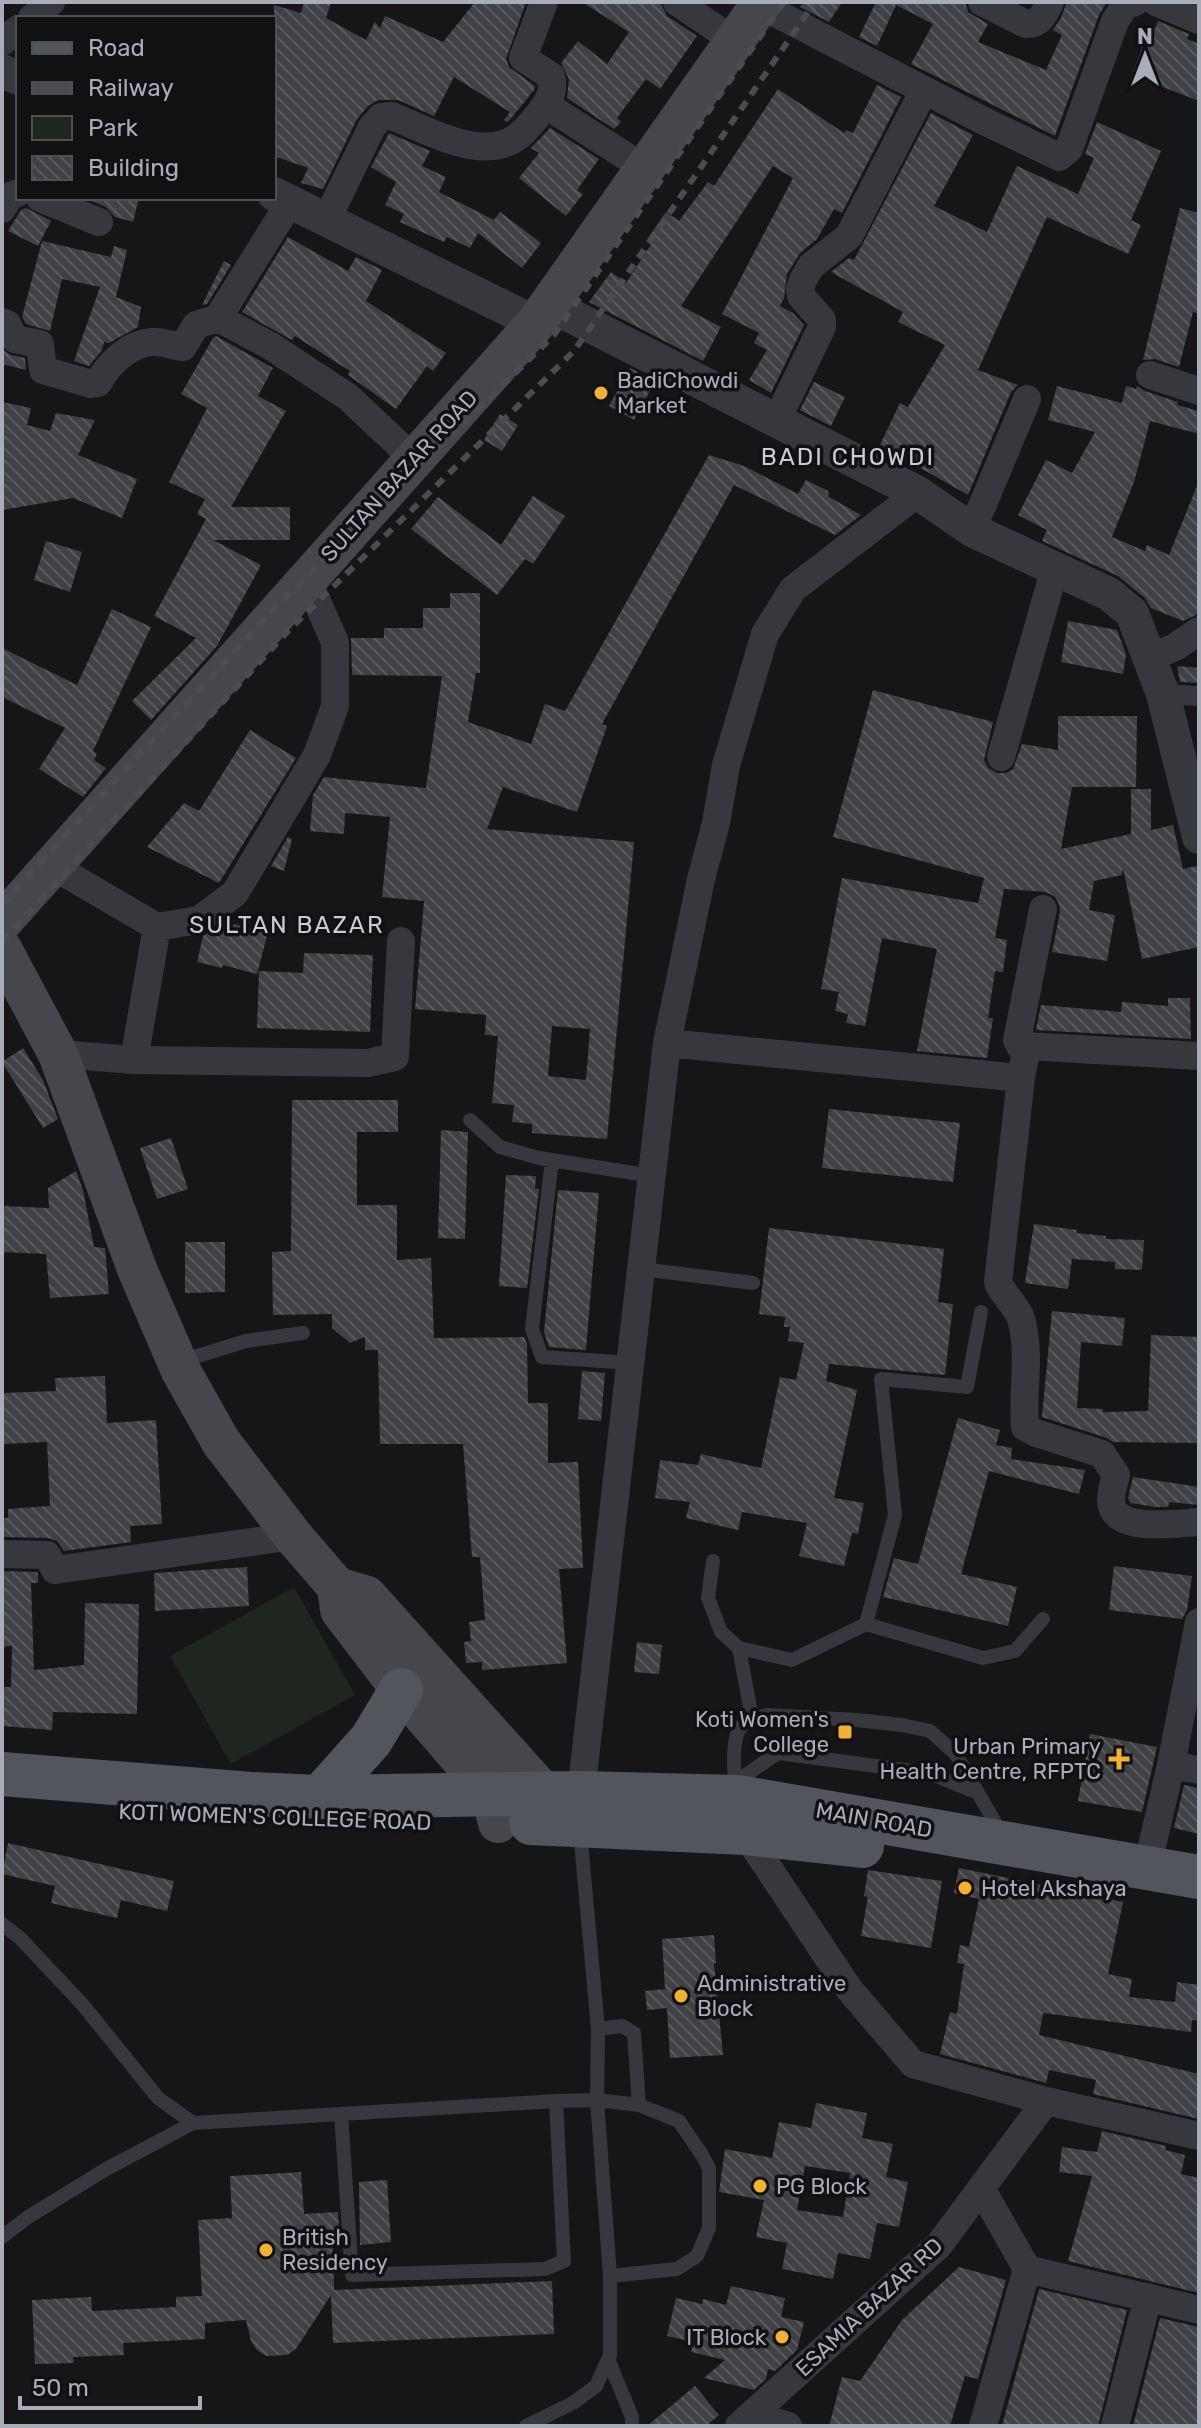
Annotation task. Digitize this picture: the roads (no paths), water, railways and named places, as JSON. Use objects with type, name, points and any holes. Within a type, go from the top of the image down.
[{"type":"main road","name":"SULTAN BAZAR ROAD","points":[[2,922],[543,314],[761,4]]},
{"type":"main road","points":[[2,949],[58,1054],[137,1269],[177,1362],[221,1442],[293,1536],[337,1587],[367,1596],[564,1809]]},
{"type":"main road","points":[[337,1587],[340,1610],[494,1809]]},
{"type":"main road","points":[[320,1797],[371,1740],[401,1690]]},
{"type":"main road","name":"KOTI WOMEN'S COLLEGE ROAD","points":[[2,1774],[251,1794],[494,1809],[564,1809]]},
{"type":"main road","name":"KOTI WOMEN'S COLLEGE ROAD","points":[[2,1803],[351,1825],[494,1809]]},
{"type":"main road","name":"MAIN ROAD","points":[[739,1804],[1199,1901]]},
{"type":"main road","name":"MAIN ROAD","points":[[564,1809],[739,1804],[1006,1842],[1199,1877]]},
{"type":"street","points":[[34,16],[51,2]]},
{"type":"street","points":[[327,219],[372,127],[381,117],[392,116],[480,147],[506,143],[527,130],[554,89],[551,76],[523,58],[544,2]]},
{"type":"street","points":[[677,2],[733,40]]},
{"type":"street","points":[[982,2],[1033,25],[1050,2]]},
{"type":"street","points":[[761,4],[1059,157],[1069,149],[1115,21],[1125,6],[1135,2]]},
{"type":"street","points":[[1156,2],[1199,20]]},
{"type":"street","points":[[777,420],[822,327],[822,320],[801,296],[803,280],[811,266],[849,236],[924,90]]},
{"type":"street","points":[[546,105],[627,157],[643,172]]},
{"type":"street","points":[[2,209],[10,196],[16,194]]},
{"type":"street","points":[[4,323],[15,339],[40,344],[43,370],[91,384],[98,383],[116,358],[148,341],[183,347],[196,325],[218,318],[282,198],[777,420],[918,493],[972,530],[1109,594],[1132,613],[1150,658],[1163,694],[1199,837]]},
{"type":"street","points":[[45,200],[99,222]]},
{"type":"street","points":[[218,318],[269,345],[348,397],[414,459]]},
{"type":"street","points":[[1150,375],[1199,391]]},
{"type":"street","points":[[972,530],[1027,399]]},
{"type":"street","points":[[564,1809],[631,1363],[667,1043],[726,765],[765,634],[793,589],[918,493]]},
{"type":"street","points":[[1001,757],[1055,568]]},
{"type":"street","points":[[51,865],[157,927],[199,920],[235,893],[317,755],[335,706],[335,642],[307,579]]},
{"type":"street","points":[[1150,658],[1175,647],[1199,631]]},
{"type":"street","points":[[1163,694],[1199,696]]},
{"type":"street","points":[[1043,909],[1017,1040],[1020,1046],[1199,1056]]},
{"type":"street","points":[[134,1060],[157,927]]},
{"type":"street","points":[[58,1054],[134,1060],[368,1063],[395,1057],[401,941]]},
{"type":"street","points":[[667,1043],[1021,1078]]},
{"type":"street","points":[[1027,1046],[998,1282],[1001,1291],[1020,1315],[1024,1334],[1025,1427],[1102,1454],[1116,1475],[1111,1501],[1113,1507],[1116,1515],[1126,1522],[1199,1522]]},
{"type":"street","points":[[2,1554],[47,1555],[55,1570],[293,1536]]},
{"type":"street","points":[[1147,1867],[1199,1622]]},
{"type":"street","points":[[1171,1765],[1199,1770]]},
{"type":"street","points":[[739,1804],[849,1989],[913,2064],[1046,2101],[1199,2136]]},
{"type":"street","name":"ESAMIA BAZAR RD","points":[[745,2421],[939,2245],[1046,2101]]},
{"type":"street","points":[[981,2188],[1027,2269],[983,2426]]},
{"type":"street","points":[[1027,2269],[1199,2310]]},
{"type":"street","points":[[1115,2426],[1148,2297]]},
{"type":"street","points":[[745,2421],[788,2426]]},
{"type":"lane","points":[[470,1120],[500,1147],[552,1160],[652,1176]]},
{"type":"lane","points":[[552,1160],[532,1329],[542,1357],[631,1363]]},
{"type":"lane","points":[[642,1269],[753,1283]]},
{"type":"lane","points":[[866,1624],[895,1515],[881,1379],[967,1387],[981,1312]]},
{"type":"lane","points":[[177,1362],[246,1341],[303,1333]]},
{"type":"lane","points":[[713,1561],[708,1598],[721,1632],[739,1648],[792,1660],[866,1624],[983,1658],[1015,1651],[1043,1619]]},
{"type":"lane","points":[[739,1648],[752,1718]]},
{"type":"lane","points":[[739,1804],[734,1742],[740,1727],[752,1718],[768,1715],[902,1725],[930,1731],[955,1753],[1006,1842]]},
{"type":"lane","points":[[739,1804],[778,1753],[929,1773],[976,1792]]},
{"type":"lane","points":[[526,2426],[573,2403],[596,2386],[608,2359],[610,2276],[597,2100],[598,2029],[564,1809]]},
{"type":"lane","points":[[2,1924],[20,1938],[83,2005],[158,2098],[193,2123]]},
{"type":"lane","points":[[598,2029],[622,2026],[634,2033],[639,2105]]},
{"type":"lane","points":[[2,2237],[28,2217],[108,2168],[193,2123],[597,2100],[639,2105],[679,2121],[709,2168],[709,2228],[697,2256],[677,2269],[610,2276]]},
{"type":"lane","points":[[341,2114],[352,2275],[545,2269],[564,2261],[556,2101]]},
{"type":"lane","points":[[608,2359],[632,2417],[632,2426]]},
{"type":"railway","points":[[2,904],[271,612],[554,335],[784,2]]},
{"type":"railway","points":[[2,942],[289,630],[574,351],[815,2]]},
{"type":"place","name":"BadiChowdi Market","points":[[601,393]]},
{"type":"place","name":"Koti Women's College","points":[[845,1732]]},
{"type":"place","name":"Urban Primary Health Centre, RFPTC","points":[[1119,1759]]},
{"type":"place","name":"Hotel Akshaya","points":[[965,1888]]},
{"type":"place","name":"Administrative Block","points":[[681,1996]]},
{"type":"place","name":"PG Block","points":[[760,2186]]},
{"type":"place","name":"British Residency","points":[[266,2250]]},
{"type":"place","name":"IT Block","points":[[782,2337]]},
{"type":"district","name":"BADI CHOWDI","points":[[848,457]]},
{"type":"district","name":"SULTAN BAZAR","points":[[287,925]]}]
